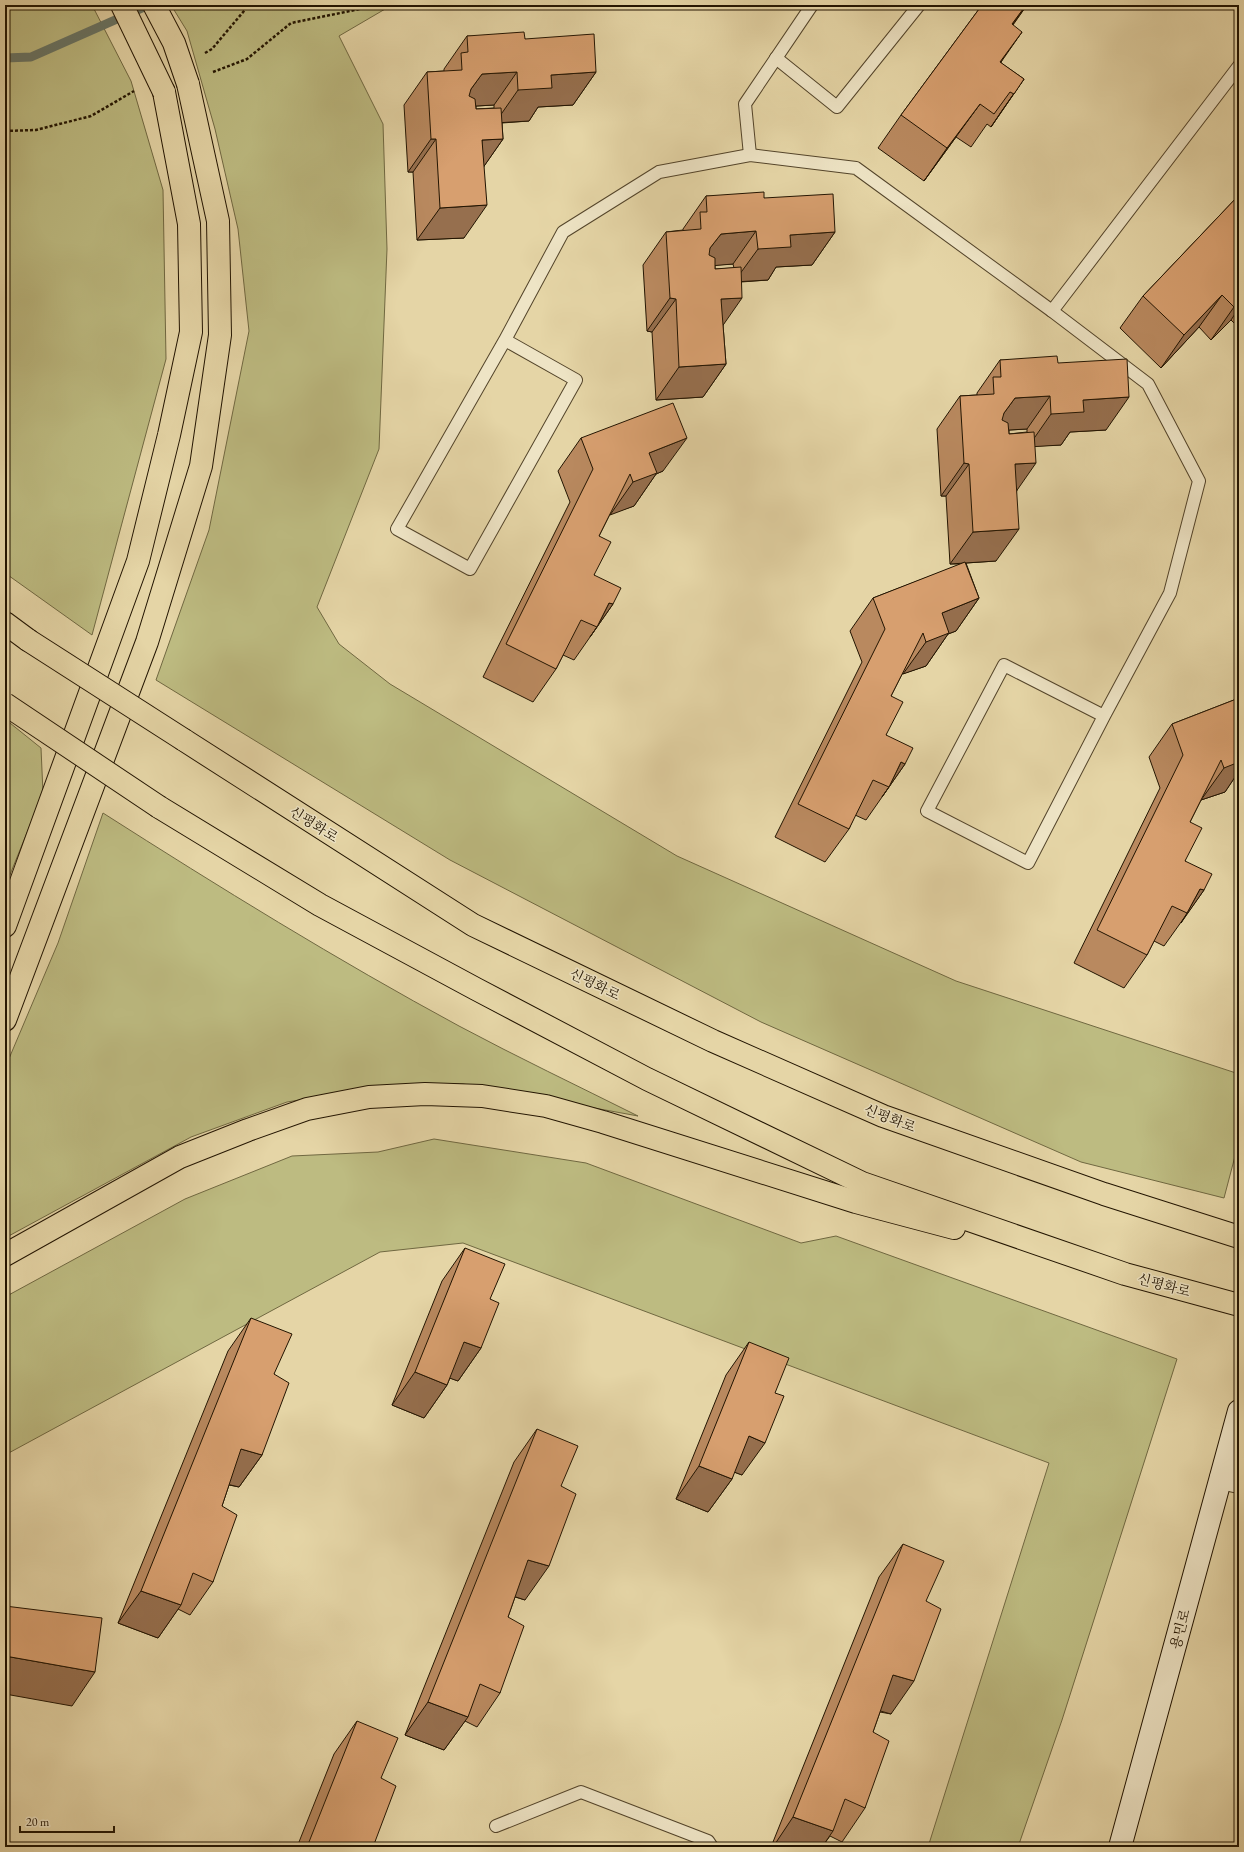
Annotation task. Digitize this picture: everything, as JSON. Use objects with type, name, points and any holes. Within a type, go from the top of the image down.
[{"type":"highway","points":[[5,926],[138,561],[169,435],[191,332],[190,224],[164,92],[122,5]]},
{"type":"highway","points":[[5,1020],[147,642],[201,466],[220,335],[218,221],[197,79],[174,44],[154,5]]},
{"type":"highway","name":"신평화로","points":[[5,623],[28,640],[474,926],[713,1041],[882,1116],[1104,1194],[1239,1237]]},
{"type":"highway","name":"신평화로","points":[[5,704],[159,807],[320,905],[859,1192],[1124,1274],[1239,1305]]},
{"type":"highway","points":[[5,1255],[180,1157],[248,1130],[307,1110],[369,1097],[425,1094],[482,1096],[546,1106],[859,1192]]},
{"type":"street","name":"용민로","points":[[1120,1847],[1230,1480],[1239,1411]]},
{"type":"lane","points":[[750,155],[744,104],[812,5]]},
{"type":"lane","points":[[776,58],[837,107],[919,5]]},
{"type":"lane","points":[[1052,311],[1239,66]]},
{"type":"lane","points":[[505,340],[576,380],[470,569],[397,529],[505,340],[563,232],[659,172],[750,155],[856,168],[1052,311],[1148,384],[1199,481],[1170,593],[1028,863],[928,811],[1004,665],[1104,716]]},
{"type":"lane","points":[[496,1826],[581,1792],[708,1841],[712,1847]]},
{"type":"path","points":[[197,79],[247,59],[291,23],[360,9],[366,5]]},
{"type":"path","points":[[129,93],[137,91]]},
{"type":"shaded area","points":[[5,5],[92,5],[131,81],[163,190],[166,359],[92,635],[5,573]]},
{"type":"shaded area","points":[[171,5],[392,5],[339,36],[383,124],[387,249],[379,449],[317,607],[339,644],[390,684],[677,856],[956,981],[1239,1074],[1239,1141],[1224,1198],[1081,1162],[761,1022],[450,860],[156,680],[209,530],[249,331],[238,229],[215,129],[187,31]]},
{"type":"shaded area","points":[[5,719],[41,748],[43,793],[5,887]]},
{"type":"shaded area","points":[[103,813],[279,922],[413,1001],[503,1049],[638,1116],[463,1084],[424,1084],[359,1090],[287,1102],[191,1137],[5,1238],[5,1068],[58,943]]},
{"type":"shaded area","points":[[434,1139],[586,1163],[801,1243],[836,1236],[1177,1359],[1062,1720],[1018,1847],[928,1847],[1049,1463],[463,1243],[380,1252],[5,1455],[5,1297],[185,1199],[292,1156],[378,1152]]},
{"type":"building","points":[[982,5],[1026,5],[1012,24],[1022,32],[1000,62],[1024,79],[1014,94],[1010,92],[994,114],[980,104],[947,148],[901,115]]},
{"type":"building","points":[[524,32],[525,39],[594,34],[596,72],[551,75],[552,88],[518,90],[517,72],[482,74],[471,89],[469,96],[475,99],[476,109],[501,108],[503,139],[482,140],[487,205],[440,208],[436,139],[431,139],[427,72],[462,70],[461,53],[468,52],[467,36]]},
{"type":"building","points":[[764,192],[764,198],[833,194],[835,232],[790,235],[791,247],[758,249],[756,231],[721,234],[710,248],[709,255],[715,258],[715,269],[741,267],[742,298],[721,299],[726,364],[679,367],[676,299],[670,298],[666,232],[701,229],[700,212],[707,212],[706,196]]},
{"type":"building","points":[[1239,195],[1239,302],[1234,307],[1222,295],[1184,335],[1143,296]]},
{"type":"building","points":[[1057,356],[1058,363],[1127,359],[1129,397],[1083,400],[1084,412],[1051,414],[1050,396],[1015,398],[1004,413],[1002,420],[1008,423],[1009,434],[1034,432],[1036,463],[1015,464],[1019,529],[973,532],[969,464],[964,463],[960,396],[994,394],[993,377],[1001,377],[1000,360]]},
{"type":"building","points":[[673,403],[687,438],[649,453],[657,473],[633,482],[630,474],[599,536],[611,542],[594,575],[621,588],[613,604],[609,603],[597,627],[581,620],[556,669],[506,644],[593,469],[581,438]]},
{"type":"building","points":[[965,562],[979,598],[942,613],[949,633],[926,642],[923,633],[891,696],[903,702],[886,735],[913,748],[905,764],[901,762],[889,787],[873,780],[849,829],[798,804],[885,629],[873,598]]},
{"type":"building","points":[[1239,698],[1239,762],[1224,768],[1221,760],[1190,822],[1202,828],[1185,861],[1212,874],[1204,890],[1200,889],[1187,913],[1172,906],[1147,955],[1097,930],[1183,755],[1172,724]]},
{"type":"building","points":[[465,1248],[505,1264],[490,1299],[499,1303],[481,1348],[464,1342],[447,1385],[415,1372]]},
{"type":"building","points":[[251,1318],[292,1334],[274,1374],[289,1383],[262,1455],[241,1449],[222,1506],[237,1515],[213,1582],[193,1573],[181,1605],[141,1591]]},
{"type":"building","points":[[749,1342],[789,1358],[775,1393],[784,1396],[765,1443],[749,1436],[732,1479],[699,1466]]},
{"type":"building","points":[[537,1429],[578,1446],[561,1486],[576,1494],[549,1566],[528,1560],[508,1617],[524,1626],[500,1693],[480,1684],[468,1717],[428,1702]]},
{"type":"building","points":[[903,1544],[944,1561],[926,1601],[941,1609],[914,1681],[893,1675],[873,1732],[889,1741],[865,1808],[845,1799],[833,1831],[793,1817]]},
{"type":"building","points":[[5,1606],[102,1618],[95,1672],[5,1656]]},
{"type":"building","points":[[357,1721],[398,1738],[381,1778],[396,1786],[373,1847],[307,1847]]},
{"type":"waterway","points":[[5,58],[31,57],[149,5]]}]
